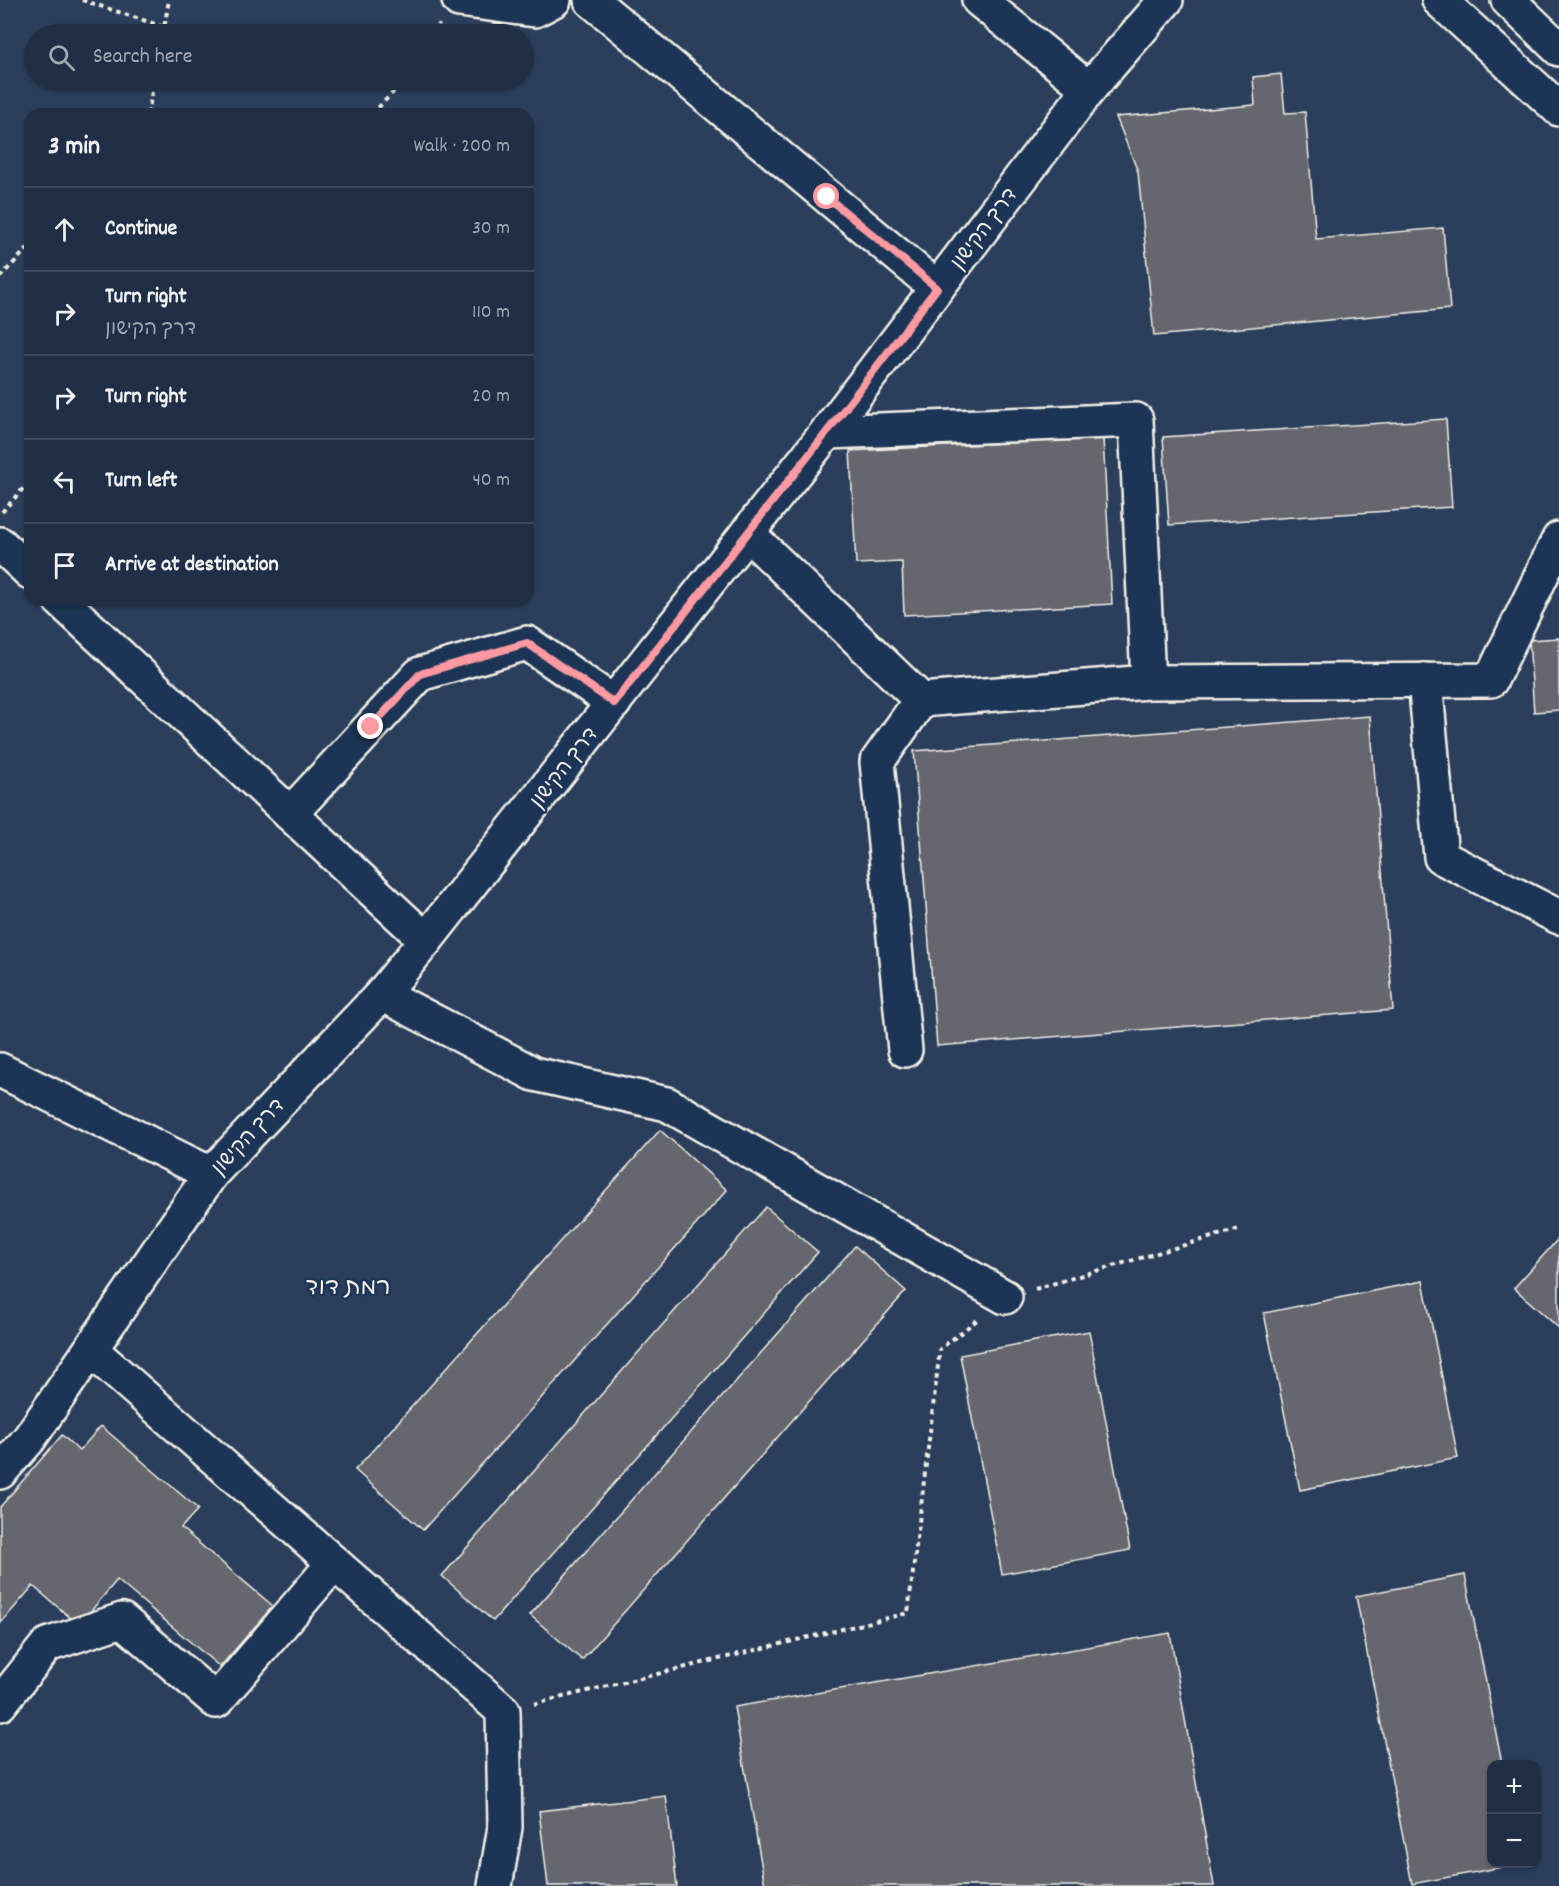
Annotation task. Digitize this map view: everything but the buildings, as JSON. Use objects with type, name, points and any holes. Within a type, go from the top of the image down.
[{"type":"main road","points":[[459,0],[535,9],[554,0]]},
{"type":"main road","points":[[591,0],[937,288]]},
{"type":"main road","points":[[979,0],[1089,89]]},
{"type":"main road","name":"דרך הקישון","points":[[0,1472],[29,1439],[211,1174],[382,994],[426,940],[827,432],[1089,89],[1166,0]]},
{"type":"main road","points":[[1439,0],[1559,109]]},
{"type":"main road","points":[[1508,0],[1559,49]]},
{"type":"main road","points":[[827,432],[1136,420],[1148,682]]},
{"type":"main road","points":[[747,533],[921,700],[1148,682],[1491,680],[1559,539]]},
{"type":"main road","points":[[0,544],[24,566]]},
{"type":"main road","points":[[66,606],[426,940]]},
{"type":"main road","points":[[290,814],[420,674],[527,643],[614,703]]},
{"type":"main road","points":[[1425,681],[1441,856],[1559,917]]},
{"type":"main road","points":[[905,1050],[877,762],[921,700]]},
{"type":"main road","points":[[382,994],[534,1074],[668,1104],[1005,1298]]},
{"type":"main road","points":[[0,1070],[211,1174]]},
{"type":"main road","points":[[92,1350],[503,1711],[505,1827],[495,1886]]},
{"type":"main road","points":[[0,1704],[47,1645],[122,1620],[216,1701],[334,1563]]},
{"type":"path","points":[[82,0],[155,24]]},
{"type":"path","points":[[165,24],[169,0]]},
{"type":"path","points":[[149,108],[152,90]]},
{"type":"path","points":[[378,108],[395,90]]},
{"type":"path","points":[[0,277],[24,252]]},
{"type":"path","points":[[0,514],[24,488]]},
{"type":"path","points":[[503,1711],[908,1613],[940,1348],[1005,1298],[1239,1229]]},
{"type":"district","name":"רמת דוד","points":[[348,1286]]},
{"type":"route","points":[[371,727],[420,674],[527,643],[614,703],[937,288],[827,197]]}]
